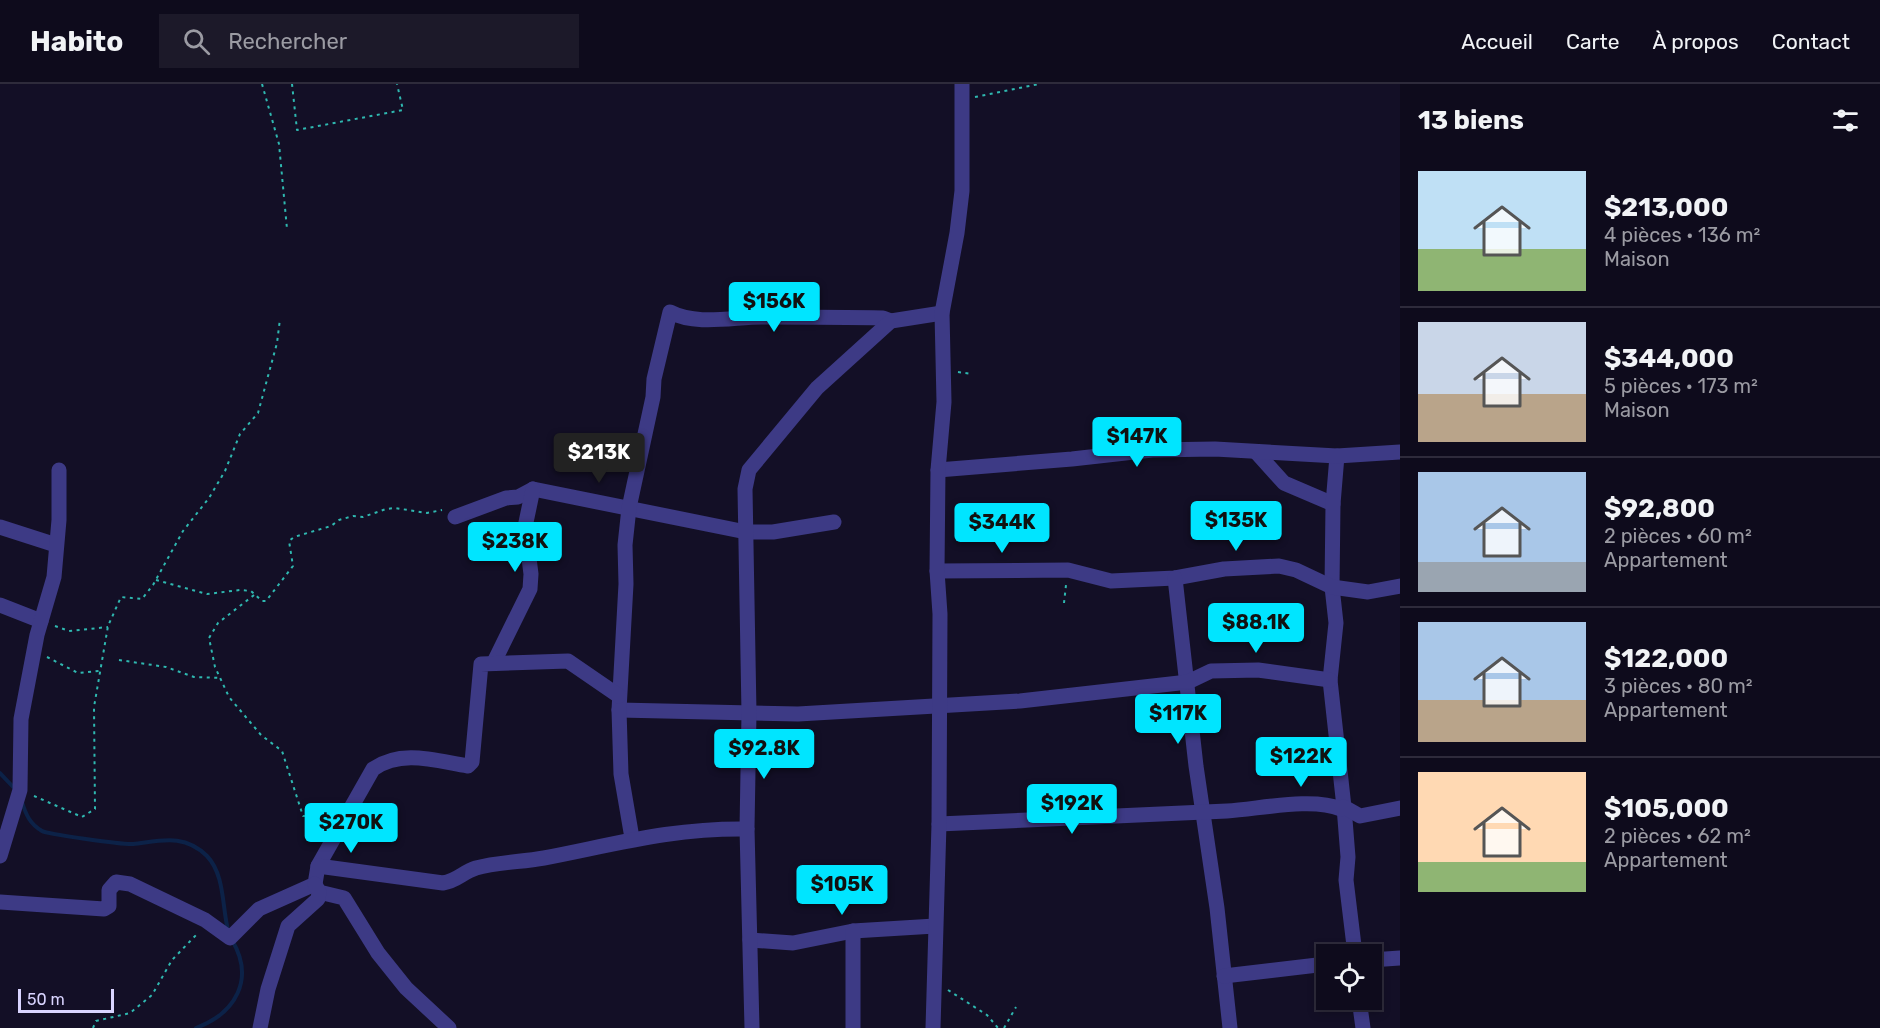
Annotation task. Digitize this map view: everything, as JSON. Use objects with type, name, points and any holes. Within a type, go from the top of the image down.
[{"type":"street","points":[[933,1028],[939,824],[940,614],[937,571],[938,470],[944,402],[942,313],[957,233],[962,191],[962,84]]},
{"type":"street","points":[[632,838],[621,774],[619,703],[629,508],[670,312],[680,317],[704,319],[817,317],[883,318],[891,321],[942,313]]},
{"type":"street","points":[[752,1028],[747,829],[749,713],[745,489],[749,470],[818,388],[891,321]]},
{"type":"street","points":[[938,470],[1152,450],[1215,449],[1337,456],[1400,452]]},
{"type":"street","points":[[1256,452],[1284,483],[1333,504]]},
{"type":"street","points":[[1337,456],[1333,504],[1332,587],[1336,623],[1330,680],[1348,856],[1346,880],[1355,944]]},
{"type":"street","points":[[0,856],[20,790],[21,719],[41,621],[51,594],[59,520],[59,470]]},
{"type":"street","points":[[494,662],[530,589],[531,574],[525,527],[533,489]]},
{"type":"street","points":[[455,517],[506,498],[518,497],[533,489],[746,532],[773,532],[834,522]]},
{"type":"street","points":[[0,527],[56,545]]},
{"type":"street","points":[[937,571],[1068,570],[1111,581],[1175,578],[1224,569],[1279,566],[1296,570],[1332,587],[1368,591],[1400,586]]},
{"type":"street","points":[[1175,578],[1230,1028]]},
{"type":"street","points":[[0,605],[41,621]]},
{"type":"street","points":[[260,1028],[268,989],[288,926],[318,899],[318,866],[373,769],[381,763],[407,757],[468,766],[472,762],[481,664],[568,660],[619,703],[749,713],[798,714],[1020,701],[1188,682],[1211,671],[1258,670],[1330,680]]},
{"type":"street","points":[[939,824],[1202,812],[1303,804],[1330,805],[1341,809],[1344,807],[1360,816],[1400,808]]},
{"type":"street","points":[[318,866],[444,883],[459,880],[475,868],[542,858],[632,838],[705,828],[747,829]]},
{"type":"street","points":[[0,902],[104,909],[109,906],[109,890],[116,882],[130,884],[205,920],[230,938],[259,909],[317,888],[344,898],[385,962],[417,999],[441,1018],[449,1028]]},
{"type":"street","points":[[750,940],[793,943],[853,931],[935,926]]},
{"type":"street","points":[[853,931],[853,1028]]},
{"type":"street","points":[[1382,959],[1400,958]]},
{"type":"street","points":[[1224,976],[1316,965]]},
{"type":"street","points":[[1361,1010],[1363,1028]]},
{"type":"path","points":[[262,84],[279,144],[287,229]]},
{"type":"path","points":[[292,84],[297,130],[403,110],[397,84]]},
{"type":"path","points":[[961,101],[1039,84]]},
{"type":"path","points":[[20,790],[82,817],[95,809],[94,707],[108,626],[121,597],[142,599],[156,580],[183,531],[200,512],[225,471],[240,434],[258,413],[277,343],[280,319]]},
{"type":"path","points":[[156,580],[207,594],[250,591],[262,602],[266,601],[293,566],[289,541],[294,537],[331,526],[339,520],[353,516],[363,517],[394,508],[421,513],[444,510],[455,517]]},
{"type":"path","points":[[1064,603],[1068,570]]},
{"type":"path","points":[[254,596],[218,622],[209,638],[215,667],[236,707],[268,742],[282,751],[303,816],[319,816],[335,824],[342,821]]},
{"type":"path","points":[[41,621],[69,631],[108,626]]},
{"type":"path","points":[[35,655],[51,658],[58,665],[78,674],[100,670]]},
{"type":"path","points":[[119,660],[166,667],[194,677],[221,678]]},
{"type":"path","points":[[93,1028],[96,1021],[130,1012],[152,995],[172,960],[195,937],[205,920]]},
{"type":"path","points":[[935,981],[987,1015],[998,1028]]},
{"type":"path","points":[[1004,1028],[1016,1007]]},
{"type":"waterway","points":[[0,773],[16,790]]},
{"type":"waterway","points":[[22,802],[31,822],[42,831],[127,844],[162,840],[190,844],[207,856],[217,872],[228,930]]},
{"type":"waterway","points":[[196,1028],[222,1013],[238,993],[242,968],[239,954],[232,940]]}]
